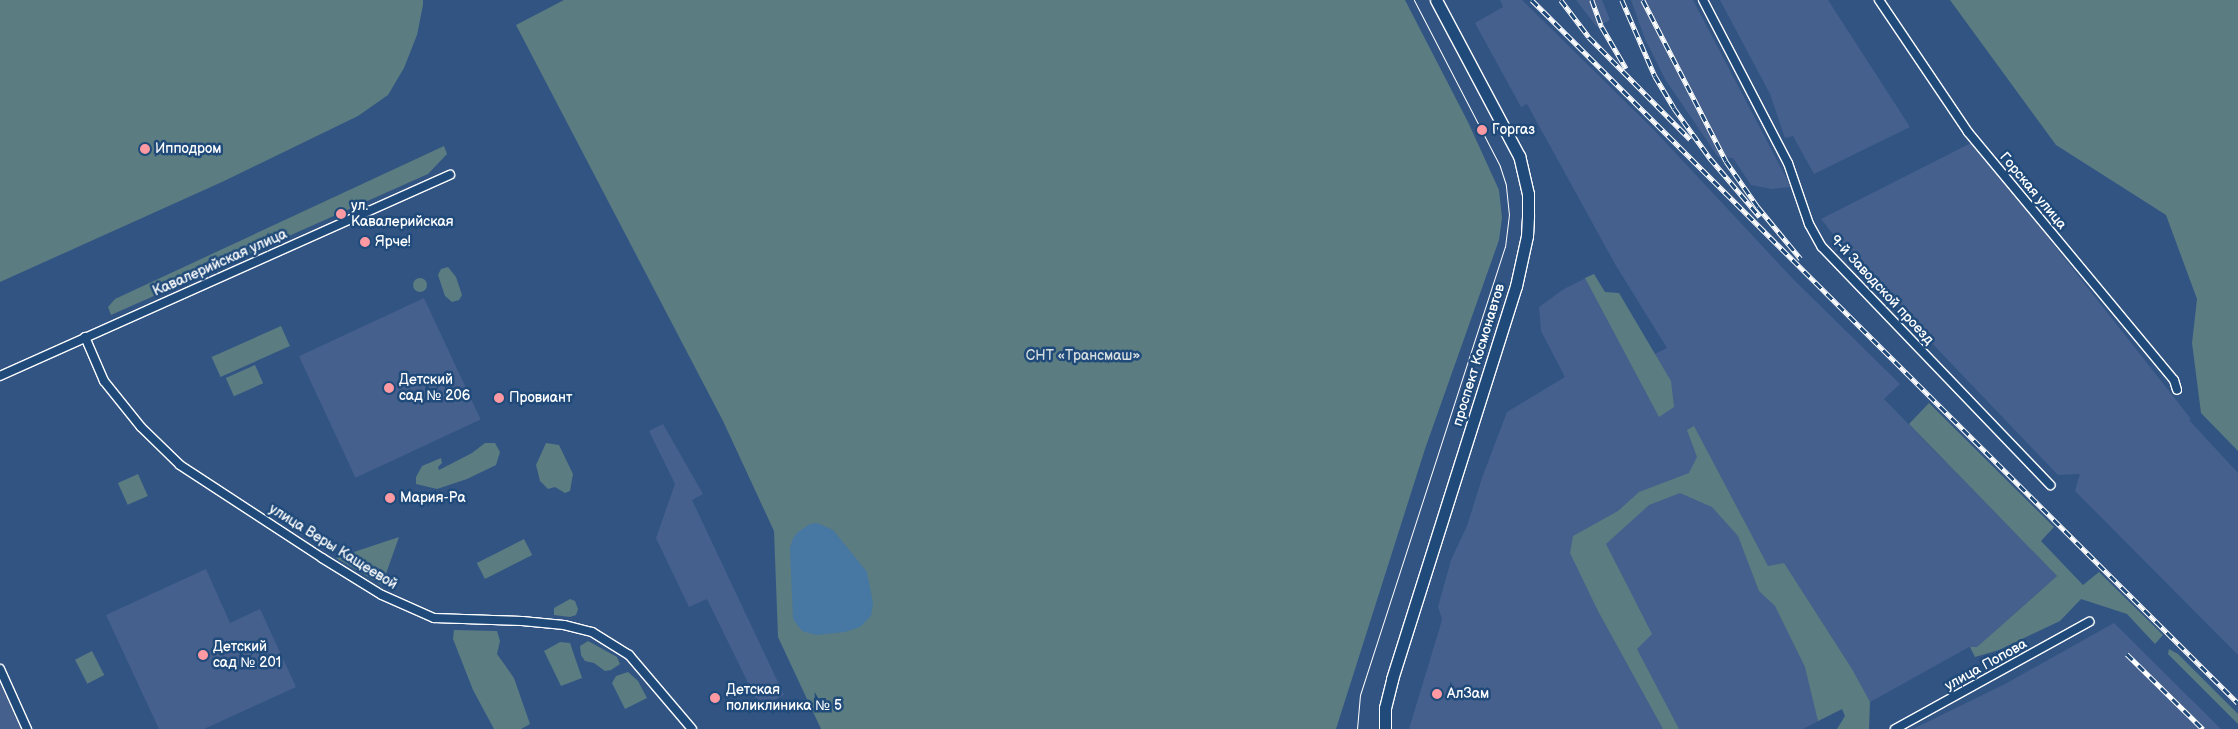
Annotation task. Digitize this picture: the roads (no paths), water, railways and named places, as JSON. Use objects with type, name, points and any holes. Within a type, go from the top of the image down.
[{"type":"main road","name":"проспект Космонавтов","points":[[1385,729],[1388,692],[1516,286],[1528,222],[1528,194],[1519,156],[1436,0]]},
{"type":"street","name":"9-й Заводской проезд","points":[[1703,0],[1788,163],[1809,224],[1822,247],[2050,484]]},
{"type":"street","name":"Горская улица","points":[[1879,0],[1968,132],[2174,380],[2177,390]]},
{"type":"street","name":"Кавалерийская улица","points":[[0,376],[450,174]]},
{"type":"street","name":"улица Веры Кащеевой","points":[[85,337],[104,381],[142,427],[180,465],[322,558],[382,595],[434,618],[522,621],[564,625],[592,632],[629,654],[692,729]]},
{"type":"street","name":"улица Попова","points":[[1895,729],[2090,622]]},
{"type":"street","points":[[0,669],[27,729]]},
{"type":"tram line","points":[[1357,729],[1360,695],[1505,247],[1509,215],[1506,185],[1500,166],[1414,0]]},
{"type":"railway","points":[[1532,0],[2238,703]]},
{"type":"railway","points":[[1561,0],[1589,37],[1690,139]]},
{"type":"railway","points":[[1592,0],[1602,27],[1626,68]]},
{"type":"railway","points":[[1622,0],[1655,76],[1674,108],[1710,158],[1760,217]]},
{"type":"railway","points":[[1643,0],[1726,161],[1758,207],[1801,259]]},
{"type":"railway","points":[[2127,654],[2203,729]]},
{"type":"place","name":"Горгаз","points":[[1482,130]]},
{"type":"place","name":"Ипподром","points":[[145,149]]},
{"type":"place","name":"ул. Кавалерийская","points":[[341,214]]},
{"type":"place","name":"Ярче!","points":[[365,242]]},
{"type":"place","name":"Детский сад № 206","points":[[389,388]]},
{"type":"place","name":"Провиант","points":[[499,398]]},
{"type":"place","name":"Мария-Ра","points":[[390,498]]},
{"type":"place","name":"Детский сад № 201","points":[[203,655]]},
{"type":"place","name":"АлЗам","points":[[1437,694]]},
{"type":"place","name":"Детская поликлиника № 5","points":[[715,698]]},
{"type":"park label","name":"СНТ «Трансмаш»","points":[[1083,356]]}]
